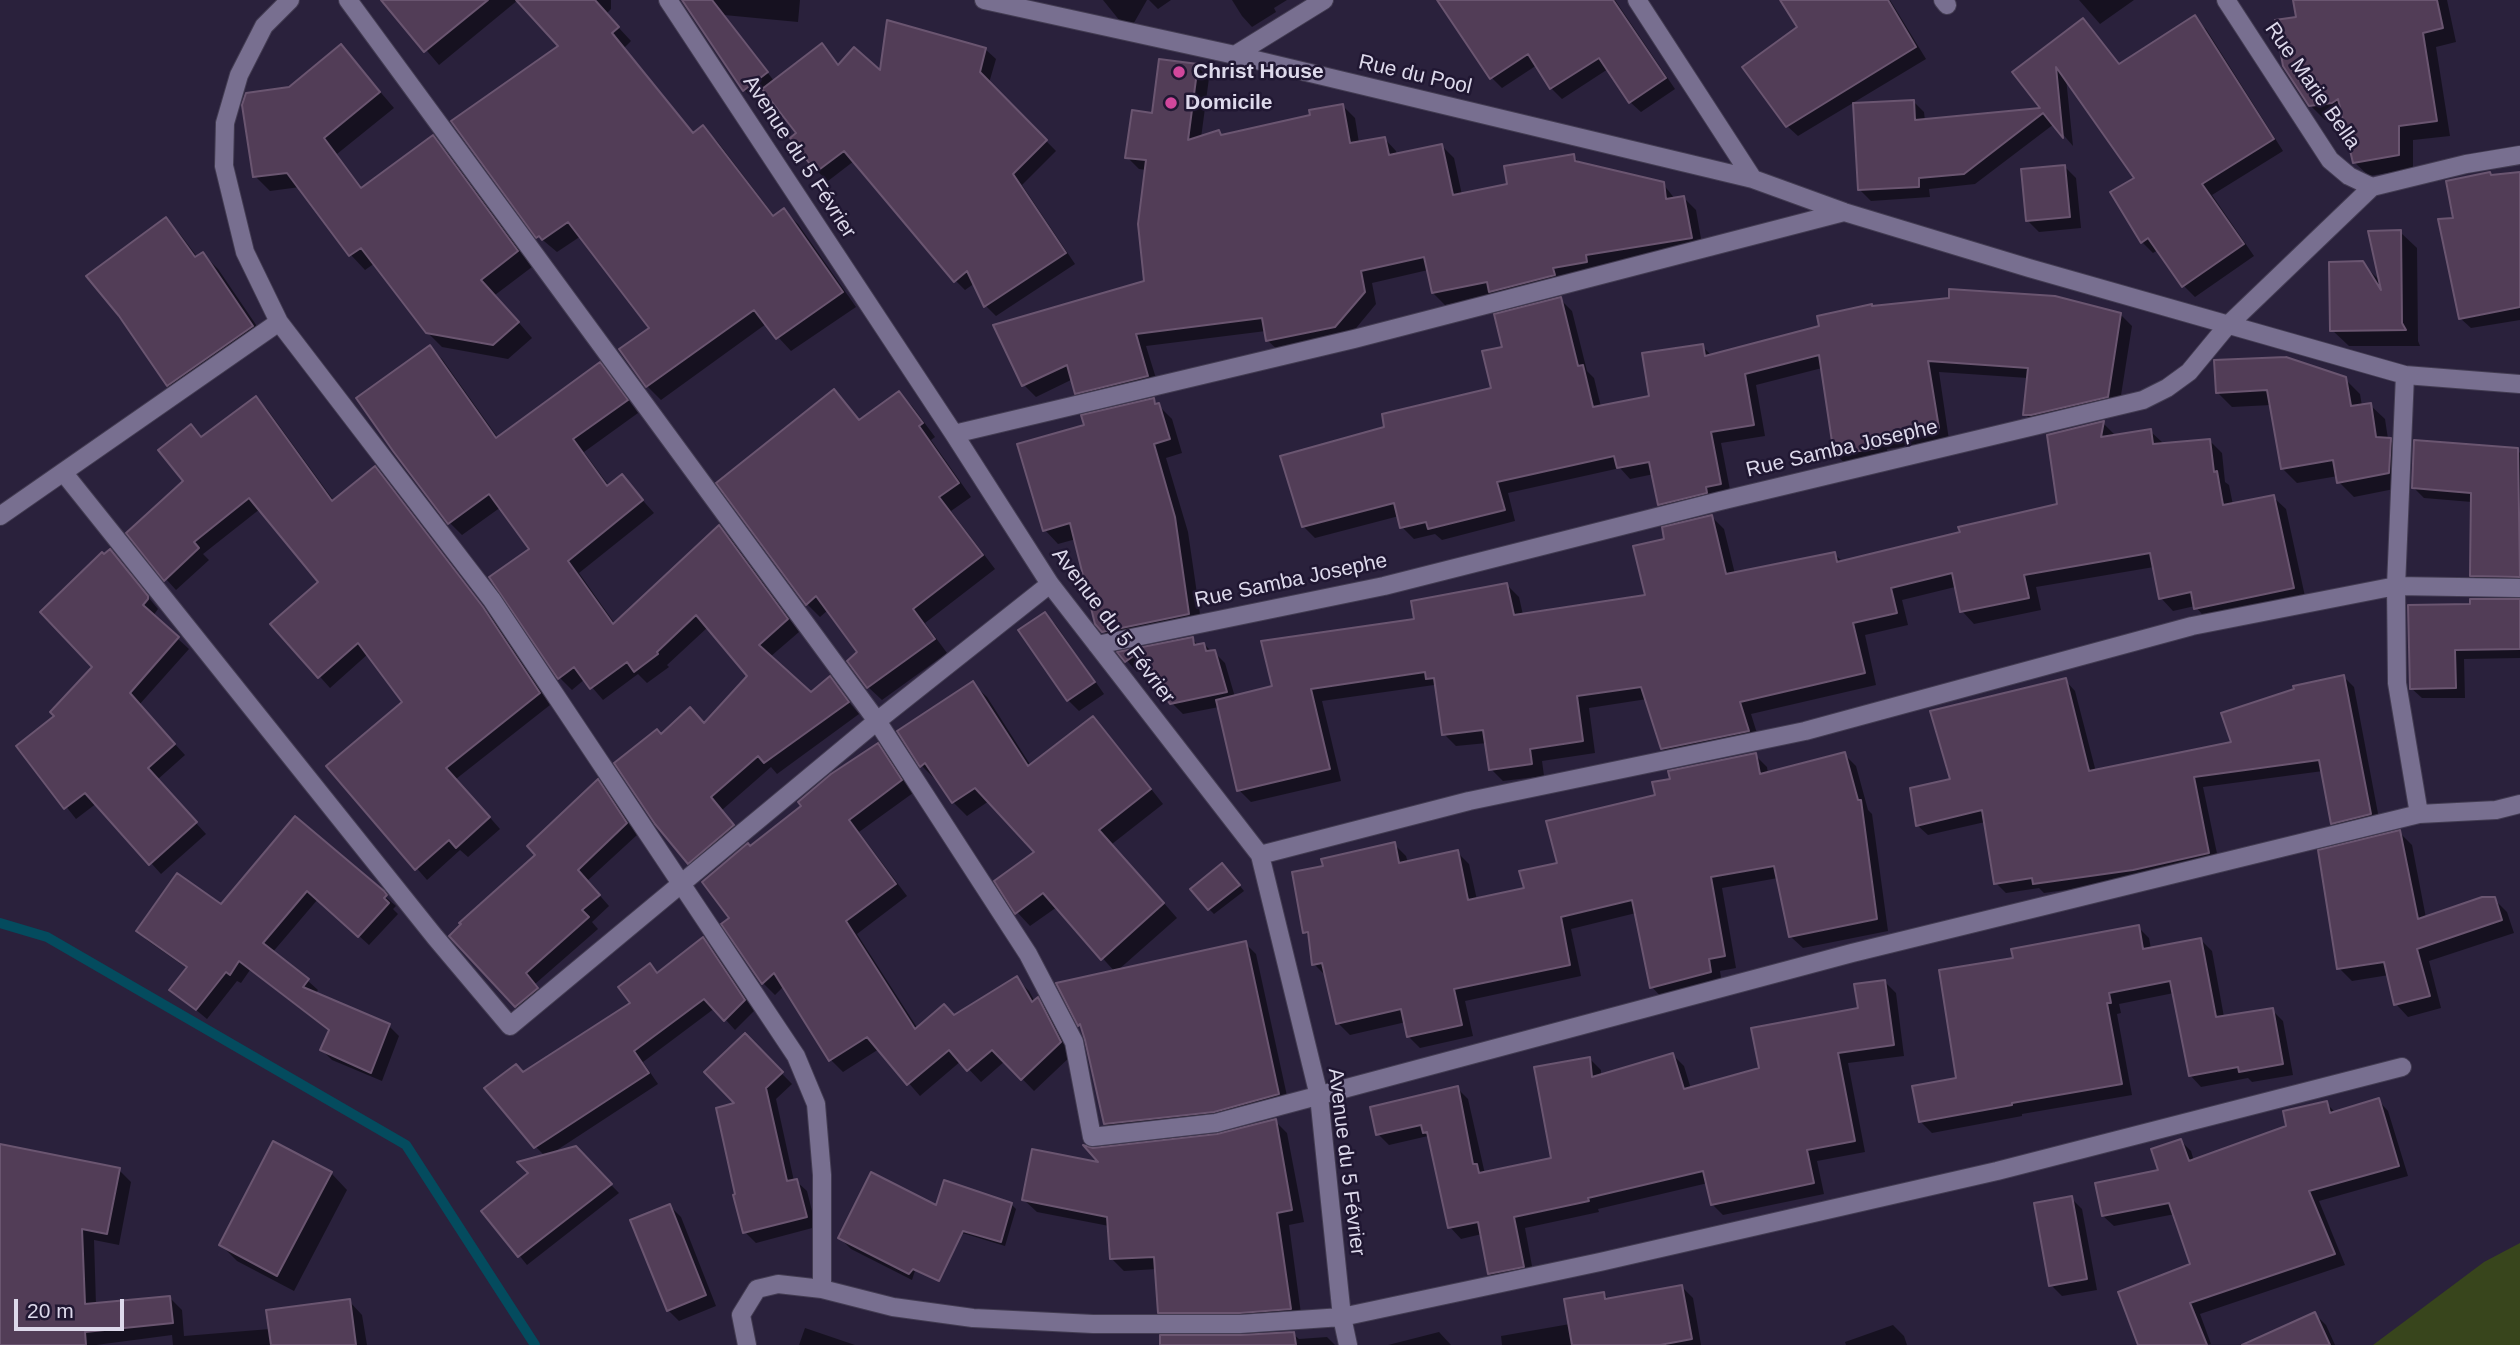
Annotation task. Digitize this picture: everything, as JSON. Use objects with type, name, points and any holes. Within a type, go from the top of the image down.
[{"type":"street","points":[[290,0],[264,26],[239,75],[225,123],[224,166],[245,252],[279,323],[492,600],[796,1056],[816,1104],[822,1175],[822,1289]]},
{"type":"street","points":[[348,0],[877,721],[1028,954],[1074,1042],[1092,1137],[1216,1123],[1852,953],[2419,814],[2496,810],[2520,804]]},
{"type":"street","name":"Avenue du 5 Février","points":[[668,0],[1050,584],[1259,855],[1318,1096],[1342,1317],[1348,1345]]},
{"type":"street","name":"Rue du Pool","points":[[984,0],[1235,55],[1753,179],[1844,212],[2405,376],[2520,384]]},
{"type":"street","points":[[1051,0],[1063,18]]},
{"type":"street","points":[[1235,55],[1324,0]]},
{"type":"street","points":[[1637,0],[1753,179]]},
{"type":"street","name":"Rue Marie Bella","points":[[2227,0],[2330,160],[2350,176],[2372,187]]},
{"type":"street","points":[[2372,187],[2466,164],[2520,155]]},
{"type":"street","name":"Rue Samba Josephe","points":[[1097,645],[1384,586],[1720,501],[2143,400],[2168,388],[2189,372],[2227,326],[2372,187]]},
{"type":"street","points":[[954,434],[1354,339],[1844,212]]},
{"type":"street","points":[[0,516],[279,323]]},
{"type":"street","points":[[2405,376],[2396,586],[2397,683],[2419,814]]},
{"type":"street","points":[[63,472],[435,937],[510,1026],[877,721],[1050,584]]},
{"type":"street","points":[[1259,855],[1469,801],[1805,731],[2192,626],[2396,586],[2520,588]]},
{"type":"street","points":[[747,1345],[741,1315],[757,1289],[778,1283],[822,1289],[893,1307],[972,1318],[1093,1324],[1240,1324],[1342,1317],[1600,1262],[1984,1174],[2402,1067]]},
{"type":"green space","points":[[2520,1243],[2520,1345],[2373,1345],[2484,1262]]},
{"type":"building","points":[[381,0],[488,0],[424,52]]},
{"type":"building","points":[[516,0],[595,0],[619,27],[612,33],[693,133],[703,125],[773,216],[784,208],[843,292],[776,339],[754,310],[646,387],[619,349],[649,328],[568,222],[542,240],[539,236],[536,238],[451,121],[558,46]]},
{"type":"building","points":[[682,0],[712,0],[768,72],[743,91]]},
{"type":"building","points":[[1437,0],[1613,0],[1666,78],[1629,103],[1599,58],[1550,89],[1528,54],[1490,79]]},
{"type":"building","points":[[1780,0],[1888,0],[1916,47],[1786,127],[1742,67],[1797,27]]},
{"type":"building","points":[[2293,0],[2437,0],[2443,28],[2423,33],[2437,121],[2399,126],[2399,155],[2353,163],[2338,99],[2332,103],[2309,106],[2283,66],[2275,20],[2296,17]]},
{"type":"building","points":[[2195,15],[2274,139],[2202,184],[2244,244],[2182,287],[2148,238],[2141,243],[2110,192],[2134,178],[2056,67],[2063,138],[2043,113],[1964,174],[1919,178],[1919,187],[1858,190],[1853,103],[1914,100],[1915,120],[2040,108],[2012,72],[2083,18],[2119,64]]},
{"type":"building","points":[[887,20],[986,48],[980,72],[1047,140],[1013,174],[1066,253],[984,307],[967,271],[954,282],[844,151],[816,172],[790,138],[796,133],[762,89],[822,43],[838,65],[854,47],[880,70]]},
{"type":"building","points":[[341,44],[380,92],[324,138],[361,188],[433,135],[518,251],[481,280],[519,322],[493,345],[426,333],[361,248],[349,256],[287,173],[253,177],[242,105],[246,93],[289,87]]},
{"type":"building","points":[[1159,59],[1198,64],[1188,140],[1219,130],[1221,135],[1310,115],[1309,110],[1343,104],[1350,143],[1385,137],[1389,155],[1442,144],[1453,195],[1507,184],[1504,166],[1574,154],[1575,161],[1664,182],[1666,199],[1684,196],[1692,238],[1586,255],[1587,262],[1553,268],[1555,275],[1489,292],[1487,282],[1432,293],[1424,257],[1361,271],[1365,292],[1335,327],[1266,341],[1262,318],[1136,334],[1148,376],[1075,394],[1067,365],[1022,386],[993,325],[1144,281],[1138,224],[1146,160],[1125,158],[1132,110],[1152,113]]},
{"type":"building","points":[[2065,165],[2070,217],[2026,221],[2021,169]]},
{"type":"building","points":[[2490,172],[2491,175],[2520,172],[2520,307],[2459,319],[2438,219],[2453,218],[2446,181]]},
{"type":"building","points":[[166,217],[195,257],[203,252],[253,326],[167,386],[119,316],[86,276]]},
{"type":"building","points":[[2401,230],[2402,323],[2406,330],[2330,331],[2329,262],[2363,261],[2381,290],[2368,231]]},
{"type":"building","points":[[1949,289],[2055,296],[2121,313],[2108,397],[2023,415],[2028,368],[1928,361],[1939,428],[1877,438],[1878,448],[1834,455],[1819,355],[1745,374],[1754,425],[1711,432],[1721,484],[1706,487],[1707,493],[1658,505],[1649,462],[1617,468],[1614,456],[1497,482],[1505,510],[1428,529],[1426,522],[1400,528],[1394,503],[1302,527],[1280,456],[1384,427],[1382,414],[1491,388],[1482,351],[1502,347],[1494,314],[1561,297],[1578,366],[1583,365],[1593,407],[1649,396],[1642,353],[1703,344],[1705,356],[1819,326],[1817,316],[1872,304],[1949,298]]},
{"type":"building","points":[[430,345],[496,438],[600,362],[628,400],[573,439],[607,486],[622,474],[643,500],[568,561],[613,624],[719,525],[788,619],[759,645],[811,692],[830,676],[849,702],[764,763],[758,756],[711,797],[734,825],[688,864],[655,824],[614,763],[657,729],[661,734],[690,707],[704,723],[747,676],[696,615],[657,652],[658,654],[634,672],[627,662],[590,689],[574,667],[558,679],[489,577],[529,549],[489,494],[448,524],[356,398]]},
{"type":"building","points":[[2286,357],[2346,377],[2351,406],[2371,403],[2376,437],[2391,438],[2389,473],[2337,483],[2333,460],[2281,469],[2267,390],[2216,393],[2214,360]]},
{"type":"building","points":[[834,389],[859,420],[899,391],[923,423],[919,426],[959,483],[939,497],[983,555],[913,609],[935,639],[867,688],[847,661],[857,652],[816,596],[806,605],[716,483]]},
{"type":"building","points":[[256,396],[332,501],[375,466],[483,607],[540,693],[446,768],[490,817],[456,848],[449,840],[415,870],[326,766],[402,702],[358,643],[318,678],[270,624],[318,582],[249,498],[194,542],[199,548],[164,581],[126,533],[183,481],[158,450],[191,424],[201,437]]},
{"type":"building","points":[[1154,398],[1155,404],[1159,403],[1170,439],[1154,444],[1175,517],[1189,614],[1102,632],[1095,624],[1070,523],[1043,531],[1017,444],[1084,425],[1081,415]]},
{"type":"building","points":[[2104,421],[2101,437],[2151,429],[2153,444],[2210,439],[2214,472],[2217,471],[2223,505],[2274,495],[2294,588],[2194,609],[2191,592],[2159,599],[2150,553],[2024,575],[2029,598],[1960,612],[1952,573],[1891,588],[1897,613],[1853,623],[1865,673],[1740,702],[1749,731],[1661,749],[1641,687],[1577,696],[1583,741],[1530,749],[1532,764],[1489,770],[1483,730],[1442,735],[1434,678],[1426,679],[1425,672],[1311,689],[1330,769],[1237,791],[1216,700],[1272,686],[1261,641],[1414,619],[1411,601],[1507,583],[1514,615],[1645,595],[1633,546],[1664,539],[1662,527],[1712,515],[1726,574],[1835,552],[1837,562],[1960,532],[1958,527],[2057,504],[2047,435]]},
{"type":"building","points":[[2414,440],[2518,448],[2520,577],[2470,576],[2471,493],[2412,488]]},
{"type":"building","points":[[110,549],[148,596],[143,605],[179,637],[130,693],[175,744],[148,768],[197,822],[149,865],[85,793],[64,809],[16,746],[54,716],[50,712],[92,667],[40,612],[102,552],[104,554]]},
{"type":"building","points":[[2470,599],[2520,599],[2520,649],[2455,650],[2456,688],[2410,689],[2408,605],[2470,604]]},
{"type":"building","points":[[1045,612],[1095,682],[1067,701],[1018,630]]},
{"type":"building","points":[[1193,637],[1194,645],[1204,643],[1206,651],[1215,650],[1227,692],[1170,704],[1135,655],[1125,662],[1117,652]]},
{"type":"building","points":[[2344,675],[2371,814],[2331,824],[2319,760],[2194,777],[2209,853],[2133,870],[2033,884],[2032,878],[1994,884],[1982,810],[1916,826],[1910,788],[1950,779],[1930,711],[2066,678],[2089,771],[2231,742],[2221,713],[2294,689],[2293,686]]},
{"type":"building","points":[[973,681],[1028,766],[1093,716],[1151,789],[1099,830],[1164,903],[1101,960],[1043,893],[1015,914],[994,881],[1034,852],[975,788],[952,803],[925,763],[920,767],[897,731]]},
{"type":"building","points":[[878,743],[902,780],[849,820],[896,884],[846,921],[915,1029],[944,1004],[954,1015],[1017,976],[1032,1002],[1038,997],[1061,1042],[1021,1080],[992,1050],[967,1071],[949,1050],[907,1085],[867,1037],[829,1061],[774,973],[762,984],[721,924],[729,918],[702,882],[748,843],[750,846],[801,806],[798,802],[831,774]]},
{"type":"building","points":[[1845,752],[1858,800],[1861,800],[1877,919],[1789,937],[1774,866],[1711,877],[1725,956],[1709,959],[1711,972],[1650,988],[1632,900],[1561,917],[1570,965],[1454,989],[1462,1025],[1407,1037],[1401,1009],[1336,1024],[1322,963],[1312,965],[1308,932],[1303,933],[1292,872],[1323,866],[1321,859],[1395,842],[1399,863],[1458,850],[1468,900],[1524,888],[1519,871],[1557,863],[1546,821],[1655,795],[1652,782],[1670,779],[1668,771],[1756,753],[1760,774]]},
{"type":"building","points":[[598,779],[627,823],[578,870],[600,895],[582,910],[589,917],[526,973],[538,988],[515,1007],[449,936],[461,924],[459,923],[535,855],[527,846]]},
{"type":"building","points":[[295,816],[384,891],[387,895],[384,898],[389,903],[358,937],[307,891],[263,943],[309,979],[303,987],[390,1024],[371,1073],[320,1050],[329,1030],[239,961],[230,975],[226,972],[196,1010],[169,990],[187,967],[136,931],[177,873],[221,904]]},
{"type":"building","points":[[2400,830],[2418,919],[2482,897],[2495,897],[2502,920],[2417,949],[2430,996],[2394,1005],[2384,962],[2337,969],[2318,850]]},
{"type":"building","points":[[1222,863],[1240,885],[1208,910],[1190,889]]},
{"type":"building","points":[[2139,925],[2143,949],[2201,938],[2216,1017],[2273,1008],[2283,1064],[2239,1072],[2238,1067],[2189,1076],[2170,981],[2109,993],[2111,1003],[2107,1003],[2122,1084],[1919,1122],[1912,1086],[1956,1078],[1939,970],[2013,958],[2011,949]]},
{"type":"building","points":[[703,937],[745,1000],[724,1021],[704,999],[634,1051],[649,1073],[534,1148],[484,1088],[516,1064],[523,1072],[630,1003],[618,987],[650,963],[657,973]]},
{"type":"building","points":[[1246,941],[1279,1094],[1214,1112],[1104,1124],[1080,1024],[1078,1026],[1056,983]]},
{"type":"building","points":[[1885,980],[1894,1045],[1838,1053],[1855,1141],[1807,1150],[1814,1183],[1711,1205],[1703,1171],[1588,1198],[1589,1201],[1514,1217],[1524,1267],[1488,1274],[1478,1222],[1448,1228],[1427,1132],[1423,1133],[1421,1125],[1376,1135],[1370,1107],[1458,1086],[1473,1164],[1477,1164],[1479,1173],[1551,1158],[1534,1067],[1590,1057],[1592,1077],[1673,1053],[1684,1089],[1759,1068],[1751,1028],[1858,1008],[1854,984]]},
{"type":"building","points":[[745,1033],[783,1072],[766,1088],[787,1181],[797,1179],[807,1217],[743,1233],[716,1108],[734,1103],[704,1072]]},
{"type":"building","points":[[2379,1098],[2399,1166],[2309,1191],[2335,1254],[2190,1303],[2207,1345],[2138,1345],[2118,1292],[2190,1264],[2169,1203],[2102,1216],[2095,1183],[2158,1170],[2151,1149],[2181,1139],[2189,1161],[2286,1126],[2283,1111],[2327,1101],[2330,1113]]},
{"type":"building","points":[[1276,1119],[1292,1210],[1277,1213],[1291,1309],[1240,1313],[1158,1313],[1154,1257],[1110,1259],[1107,1217],[1022,1200],[1032,1149],[1098,1162],[1083,1145],[1093,1148],[1217,1134]]},
{"type":"building","points":[[273,1141],[332,1172],[277,1276],[219,1245]]},
{"type":"building","points":[[0,1144],[120,1168],[107,1234],[82,1229],[85,1304],[170,1296],[173,1323],[85,1332],[86,1345],[0,1345]]},
{"type":"building","points":[[576,1146],[612,1184],[518,1257],[481,1211],[528,1173],[517,1162]]},
{"type":"building","points":[[871,1172],[936,1205],[944,1180],[1012,1203],[1001,1242],[963,1231],[939,1281],[913,1269],[909,1274],[838,1238]]},
{"type":"building","points":[[2072,1196],[2087,1279],[2049,1286],[2034,1203]]},
{"type":"building","points":[[670,1204],[706,1295],[667,1311],[630,1220]]},
{"type":"building","points":[[1682,1285],[1692,1339],[1660,1345],[1572,1345],[1564,1299],[1604,1292],[1605,1299]]},
{"type":"building","points":[[350,1299],[356,1345],[271,1345],[266,1310]]},
{"type":"building","points":[[2315,1312],[2330,1345],[2242,1345]]},
{"type":"building","points":[[1294,1332],[1296,1345],[1160,1345],[1160,1335]]},
{"type":"waterway","points":[[0,923],[47,937],[406,1145],[535,1345]]},
{"type":"place","name":"Christ House","points":[[1179,72]]},
{"type":"place","name":"Domicile","points":[[1171,103]]}]
